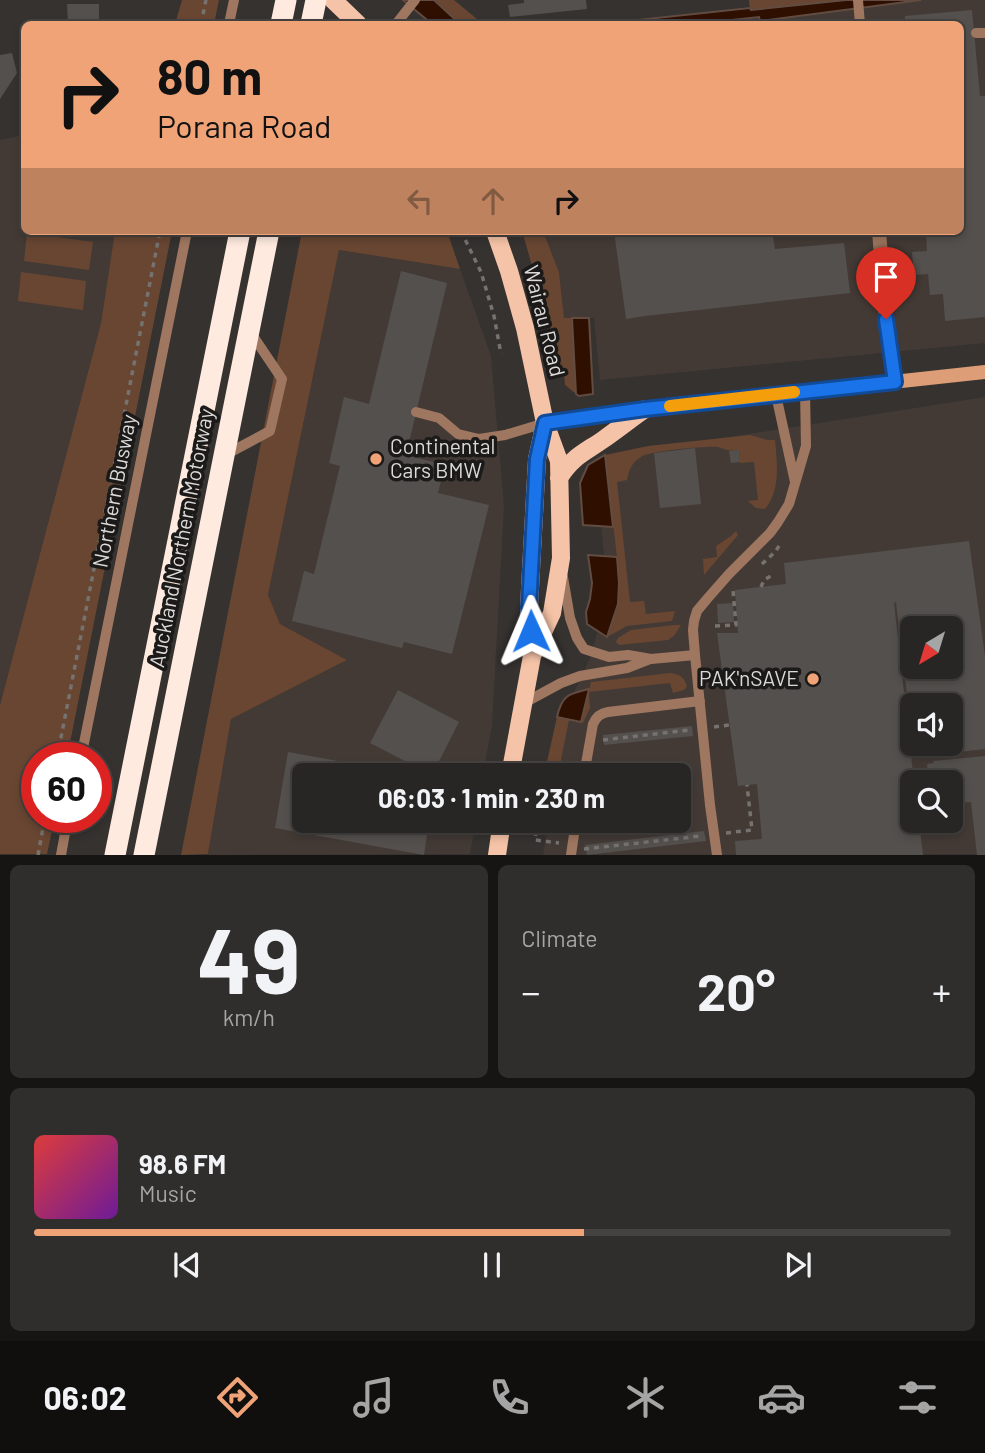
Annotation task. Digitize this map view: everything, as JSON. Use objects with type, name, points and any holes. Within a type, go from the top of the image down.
[{"type":"highway","points":[[282,21],[286,0]]},
{"type":"highway","points":[[312,21],[316,0]]},
{"type":"highway","name":"Auckland Northern Motorway","points":[[115,855],[239,235]]},
{"type":"highway","name":"Auckland Northern Motorway","points":[[144,855],[268,235]]},
{"type":"main road","points":[[333,0],[355,21]]},
{"type":"main road","name":"Wairau Road","points":[[496,235],[525,327],[545,423],[559,461],[561,558],[552,613],[532,656],[512,763]]},
{"type":"main road","points":[[559,478],[576,457],[645,409]]},
{"type":"main road","name":"Wairau Road","points":[[532,656],[529,607],[537,459],[545,423]]},
{"type":"main road","points":[[497,855],[500,833]]},
{"type":"street","points":[[879,235],[886,319],[895,382]]},
{"type":"street","points":[[545,423],[645,409],[985,372]]},
{"type":"lane","points":[[230,21],[234,0]]},
{"type":"lane","points":[[398,21],[415,0]]},
{"type":"lane","points":[[858,0],[860,21]]},
{"type":"lane","name":"Northern Busway","points":[[83,742],[186,235]]},
{"type":"lane","points":[[223,456],[270,431],[282,379],[249,330]]},
{"type":"lane","points":[[717,855],[693,629],[697,611],[778,522],[789,504],[806,446],[805,391]]},
{"type":"lane","points":[[776,395],[795,483]]},
{"type":"lane","points":[[416,412],[439,418],[458,434],[480,439],[545,423]]},
{"type":"lane","points":[[561,558],[570,618],[581,646],[588,652],[610,657],[628,655],[651,659],[695,655]]},
{"type":"lane","points":[[522,705],[580,676],[627,668],[651,659]]},
{"type":"lane","points":[[586,763],[595,719],[604,713],[700,701]]},
{"type":"lane","points":[[61,855],[65,833]]},
{"type":"path","points":[[202,21],[206,0]]},
{"type":"path","points":[[60,742],[159,235]]},
{"type":"path","points":[[463,235],[481,272],[494,316],[501,354]]},
{"type":"path","points":[[761,587],[764,580],[771,576]]},
{"type":"path","points":[[590,742],[729,725]]},
{"type":"path","points":[[536,833],[535,840],[554,841],[572,850],[752,830],[747,785]]},
{"type":"path","points":[[38,855],[43,833]]},
{"type":"shaded area","points":[[182,0],[219,0],[215,21],[176,21]]},
{"type":"shaded area","points":[[403,0],[434,0],[457,21],[428,21]]},
{"type":"shaded area","points":[[434,0],[454,0],[479,21],[457,21]]},
{"type":"shaded area","points":[[749,0],[846,0],[750,10]]},
{"type":"shaded area","points":[[846,0],[921,0],[760,21],[759,17],[722,21],[628,21]]},
{"type":"shaded area","points":[[921,0],[985,0],[985,343],[600,380],[594,318],[564,319],[559,272],[545,235],[964,235],[964,21],[756,21]]},
{"type":"shaded area","points":[[21,136],[21,235],[114,235],[101,323],[0,705],[0,140]]},
{"type":"shaded area","points":[[27,235],[93,242],[89,270],[24,261]]},
{"type":"shaded area","points":[[114,235],[171,235],[70,742],[21,742],[21,833],[52,833],[47,854],[0,854],[0,705],[101,323]]},
{"type":"shaded area","points":[[301,235],[448,235],[460,269],[339,250],[268,595],[280,624],[347,660],[231,719],[208,854],[181,855]]},
{"type":"shaded area","points":[[523,235],[545,235],[559,272],[564,318],[572,318],[576,394],[565,385]]},
{"type":"shaded area","points":[[339,250],[460,269],[491,356],[504,506],[492,725],[485,763],[292,763],[292,833],[474,833],[470,854],[208,855],[231,719],[347,660],[280,624],[268,596]]},
{"type":"shaded area","points":[[21,272],[86,281],[83,310],[18,301]]},
{"type":"shaded area","points":[[572,318],[589,318],[593,394],[576,394]]},
{"type":"shaded area","points":[[985,397],[985,854],[543,855],[547,833],[691,833],[691,763],[560,763],[571,699],[590,658],[608,595],[595,463],[608,456]]},
{"type":"shaded area","points":[[750,435],[775,440],[776,485],[765,509],[756,508],[748,501],[758,500],[754,462],[740,463],[739,450],[702,447],[646,455],[633,464],[627,480],[617,482],[630,602],[644,601],[646,614],[675,611],[672,621],[627,626],[607,637],[618,604],[617,557],[605,455],[648,446]]},
{"type":"shaded area","points":[[605,455],[613,527],[583,525],[580,483],[588,465]]},
{"type":"shaded area","points":[[736,531],[738,535],[704,575],[703,559],[717,557],[716,546]]},
{"type":"shaded area","points":[[588,555],[617,557],[618,604],[607,637],[587,624],[586,612],[592,583]]},
{"type":"shaded area","points":[[681,625],[668,640],[619,645],[616,642],[631,630]]},
{"type":"shaded area","points":[[670,673],[683,678],[687,686],[684,690],[673,693],[670,683],[589,692],[590,708],[583,723],[581,722],[591,682]]},
{"type":"shaded area","points":[[589,689],[581,722],[557,717],[561,704],[567,697]]},
{"type":"shaded area","points":[[557,717],[569,720],[560,763],[547,763]]},
{"type":"building","points":[[524,0],[586,0],[587,9],[510,17],[508,5],[524,3]]},
{"type":"building","points":[[67,4],[99,4],[99,21],[68,21]]},
{"type":"building","points":[[972,10],[980,96],[985,96],[985,317],[945,321],[943,294],[930,295],[928,274],[914,275],[912,252],[927,251],[926,235],[964,235],[964,21],[905,21],[905,16]]},
{"type":"building","points":[[12,53],[17,73],[0,99],[0,55]]},
{"type":"building","points":[[615,235],[773,235],[775,249],[844,243],[850,293],[626,319]]},
{"type":"building","name":"Continental Cars BMW","points":[[401,271],[447,283],[406,455],[445,465],[438,493],[489,505],[452,654],[404,642],[402,648],[292,621],[304,571],[314,574],[340,466],[329,463],[344,397],[369,404]]},
{"type":"building","points":[[695,448],[701,504],[660,508],[654,453]]},
{"type":"building","points":[[739,450],[740,462],[731,463],[729,451]]},
{"type":"building","name":"PAK'nSAVE","points":[[969,541],[985,656],[985,749],[963,751],[963,693],[907,693],[905,679],[963,679],[963,616],[900,616],[900,635],[896,602],[894,603],[900,679],[902,679],[904,693],[900,693],[900,756],[911,756],[913,770],[900,770],[900,833],[920,833],[923,855],[736,855],[735,841],[762,839],[757,784],[738,786],[717,633],[738,633],[735,590],[786,584],[784,563]]},
{"type":"building","points":[[733,603],[734,622],[718,623],[717,604]]},
{"type":"building","points":[[398,690],[459,722],[438,763],[409,763],[370,743]]},
{"type":"building","points":[[692,726],[693,736],[604,745],[603,735]]},
{"type":"building","points":[[288,752],[349,763],[292,763],[292,831],[275,828]]},
{"type":"building","points":[[985,756],[985,855],[977,855],[971,802],[963,803],[963,770],[928,770],[927,764],[934,763],[933,761]]},
{"type":"building","points":[[704,831],[706,841],[587,855],[585,845],[691,833]]},
{"type":"building","points":[[303,833],[427,833],[424,855]]},
{"type":"slow traffic","points":[[670,406],[794,392]]},
{"type":"place","name":"Continental Cars BMW","points":[[376,459]]},
{"type":"place","name":"PAK'nSAVE","points":[[813,679]]},
{"type":"route","points":[[531,631],[529,607],[537,459],[545,423],[645,409],[895,382],[886,319]]}]
